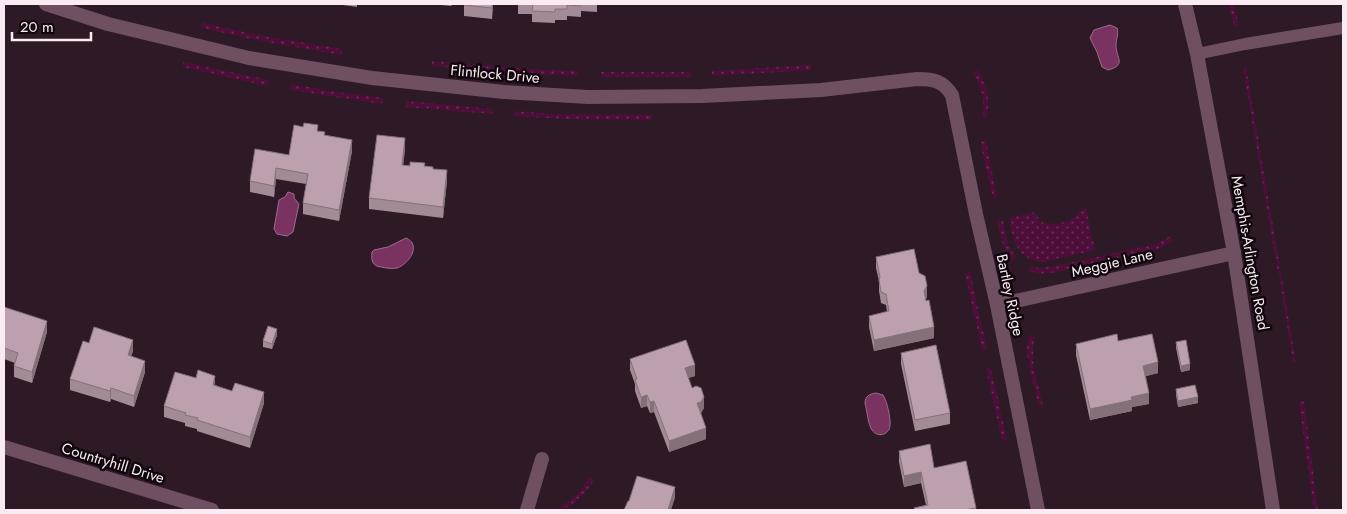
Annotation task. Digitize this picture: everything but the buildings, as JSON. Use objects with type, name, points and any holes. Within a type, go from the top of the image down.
[{"type":"street","name":"Flintlock Drive","points":[[46,4],[118,27],[223,53],[372,78],[504,92],[588,97],[702,96],[821,90],[917,79],[930,79],[947,87]]},
{"type":"street","name":"Memphis-Arlington Road","points":[[1185,4],[1198,54],[1234,253],[1274,510]]},
{"type":"street","name":"Bartley Ridge","points":[[947,87],[952,95],[1038,510]]},
{"type":"street","name":"Meggie Lane","points":[[997,305],[1234,253]]},
{"type":"street","name":"Countryhill Drive","points":[[4,447],[212,510]]},
{"type":"street","points":[[527,510],[542,459]]},
{"type":"lane","points":[[1198,54],[1245,44],[1343,28]]},
{"type":"shaded area","points":[[1229,4],[1234,4],[1239,25],[1234,26]]},
{"type":"shaded area","points":[[203,23],[268,37],[342,49],[342,55],[201,28]]},
{"type":"shaded area","points":[[1110,25],[1117,28],[1118,32],[1116,50],[1119,63],[1114,68],[1108,70],[1102,67],[1090,38],[1094,30]]},
{"type":"shaded area","points":[[432,61],[578,71],[577,76],[529,74],[432,66]]},
{"type":"shaded area","points":[[183,62],[268,80],[267,86],[183,67]]},
{"type":"shaded area","points":[[811,65],[811,70],[712,76],[712,71]]},
{"type":"shaded area","points":[[1246,67],[1296,362],[1293,362],[1281,281],[1278,273],[1243,68]]},
{"type":"shaded area","points":[[978,70],[984,81],[988,99],[987,117],[983,118],[982,94],[973,73]]},
{"type":"shaded area","points":[[601,72],[691,72],[692,77],[601,77]]},
{"type":"shaded area","points":[[292,84],[383,98],[382,104],[290,90]]},
{"type":"shaded area","points":[[406,101],[492,109],[492,114],[405,107]]},
{"type":"shaded area","points":[[515,111],[553,114],[652,115],[652,120],[514,116]]},
{"type":"shaded area","points":[[981,141],[986,141],[997,197],[993,198],[982,150]]},
{"type":"shaded area","points":[[288,192],[294,194],[294,198],[299,204],[293,232],[287,236],[277,234],[274,229],[279,200],[285,197]]},
{"type":"shaded area","points":[[1086,208],[1095,250],[1044,262],[1027,258],[1017,248],[1009,218],[1036,212],[1039,221],[1056,224],[1075,217]]},
{"type":"shaded area","points":[[1003,220],[1008,245],[1016,257],[1013,261],[1004,247],[997,221]]},
{"type":"shaded area","points":[[1170,236],[1173,240],[1161,248],[1051,273],[1041,274],[1029,271],[1030,266],[1039,268],[1055,266],[1156,244]]},
{"type":"shaded area","points":[[406,238],[411,241],[413,250],[406,263],[397,268],[387,268],[374,264],[372,252],[374,250],[388,247]]},
{"type":"shaded area","points":[[970,272],[987,349],[982,350],[965,274]]},
{"type":"shaded area","points":[[1030,334],[1035,337],[1033,354],[1043,405],[1039,406],[1029,366],[1029,358],[1027,357],[1027,345]]},
{"type":"shaded area","points":[[991,368],[1007,440],[1002,441],[986,369]]},
{"type":"shaded area","points":[[876,393],[883,395],[886,401],[890,423],[887,432],[880,435],[871,428],[865,403],[868,396]]},
{"type":"shaded area","points":[[1304,401],[1318,510],[1314,510],[1299,402]]},
{"type":"shaded area","points":[[589,478],[594,479],[588,489],[573,504],[557,510],[578,494]]}]
